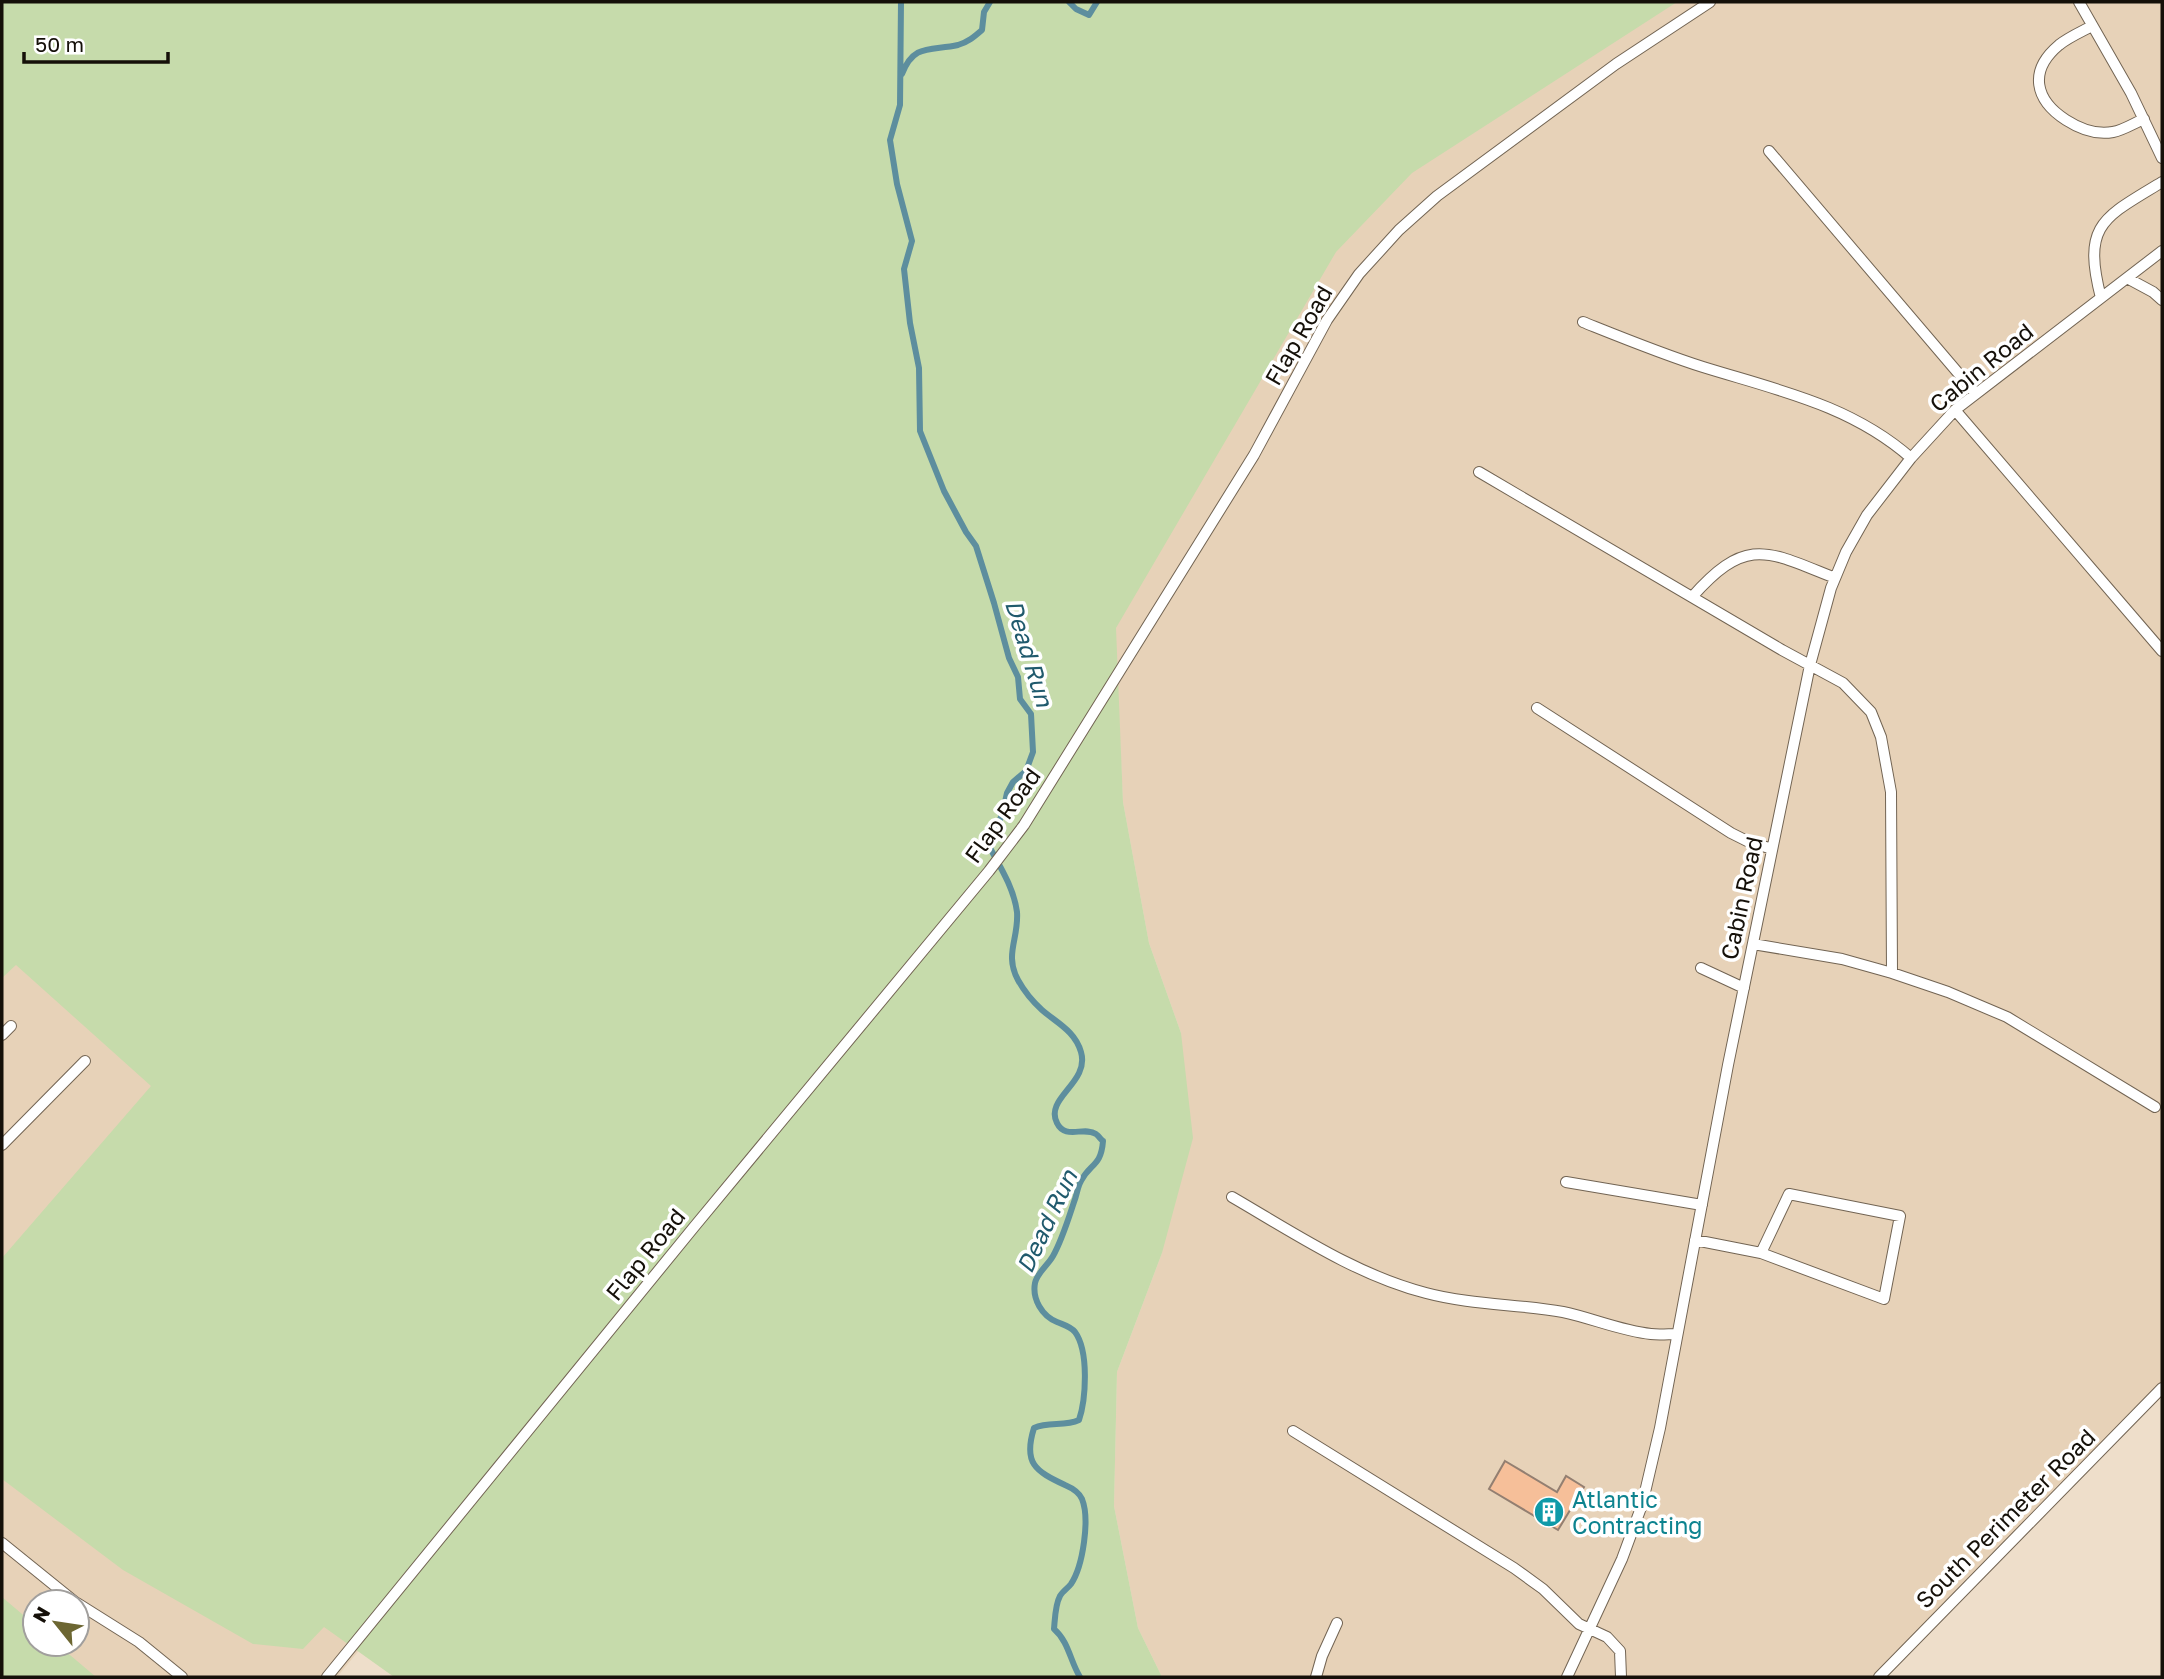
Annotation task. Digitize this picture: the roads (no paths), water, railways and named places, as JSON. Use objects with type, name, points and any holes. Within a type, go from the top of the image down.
[{"type":"lane","name":"Flap Road","points":[[327,1677],[1006,850],[1061,768],[1254,456],[1327,320],[1359,274],[1399,230],[1437,196],[1616,64],[1710,2]]},
{"type":"lane","points":[[2078,2],[2144,119],[2162,158]]},
{"type":"lane","points":[[2092,26],[2069,38],[2047,57],[2038,83],[2040,95],[2049,107],[2081,129],[2113,132],[2144,119]]},
{"type":"lane","points":[[1769,151],[1976,394]]},
{"type":"lane","points":[[2101,298],[2093,266],[2096,238],[2101,226],[2126,204],[2162,182]]},
{"type":"lane","name":"Cabin Road","points":[[1567,1677],[1622,1559],[1642,1505],[1660,1428],[1744,988],[1810,664],[1835,578],[1867,515],[1911,458],[1955,410],[2162,251]]},
{"type":"lane","points":[[2127,278],[2162,300]]},
{"type":"lane","points":[[1583,322],[1640,345],[1804,397],[1850,416],[1889,438],[1911,458]]},
{"type":"lane","points":[[1955,410],[2162,651]]},
{"type":"lane","points":[[1479,472],[1843,683],[1871,712],[1881,737],[1891,792],[1892,973]]},
{"type":"lane","points":[[1692,597],[1710,576],[1733,561],[1755,553],[1777,554],[1835,578]]},
{"type":"lane","points":[[1537,708],[1731,833],[1772,849]]},
{"type":"lane","points":[[1753,944],[1842,959],[1948,992],[2007,1017],[2155,1107]]},
{"type":"lane","points":[[1701,968],[1744,988]]},
{"type":"lane","points":[[2,1035],[11,1026]]},
{"type":"lane","points":[[2,1145],[85,1061]]},
{"type":"lane","points":[[1566,1182],[1702,1205]]},
{"type":"lane","points":[[1695,1240],[1761,1253],[1884,1300],[1900,1216],[1789,1194],[1761,1253]]},
{"type":"lane","points":[[1232,1197],[1370,1275],[1427,1294],[1561,1312],[1650,1334],[1677,1334]]},
{"type":"lane","name":"South Perimeter Road","points":[[1879,1677],[2162,1388]]},
{"type":"lane","points":[[1293,1431],[1514,1568],[1543,1589],[1579,1624],[1607,1637],[1620,1651],[1620,1677]]},
{"type":"lane","points":[[2,1543],[58,1588]]},
{"type":"lane","points":[[91,1612],[139,1642],[183,1677]]},
{"type":"lane","points":[[1316,1677],[1321,1656],[1337,1623]]},
{"type":"waterway","name":"Dead Run","points":[[901,2],[900,105],[890,140],[897,184],[912,241],[904,269],[910,323],[919,368],[920,431],[944,491],[976,546],[1009,658],[1018,677],[1020,699],[1031,714],[1033,752],[1026,771],[1013,782],[1007,793],[990,848],[1013,895],[1017,912],[1012,962],[1018,980],[1035,1003],[1070,1033],[1081,1052],[1079,1073],[1057,1106],[1057,1123],[1065,1131],[1091,1132],[1103,1141],[1100,1156],[1084,1175],[1059,1243],[1038,1276],[1034,1289],[1043,1311],[1075,1332],[1083,1351],[1085,1388],[1079,1420],[1034,1428],[1030,1450],[1031,1458],[1039,1470],[1077,1492],[1084,1508],[1082,1554],[1071,1584],[1058,1600],[1054,1629],[1063,1640],[1080,1677]]},
{"type":"waterway","points":[[902,74],[912,57],[918,53],[958,45],[976,35],[982,30],[984,12],[990,2]]},
{"type":"waterway","points":[[1069,2],[1089,15],[1097,2]]},
{"type":"place","name":"Atlantic Contracting","points":[[1549,1512]]}]
